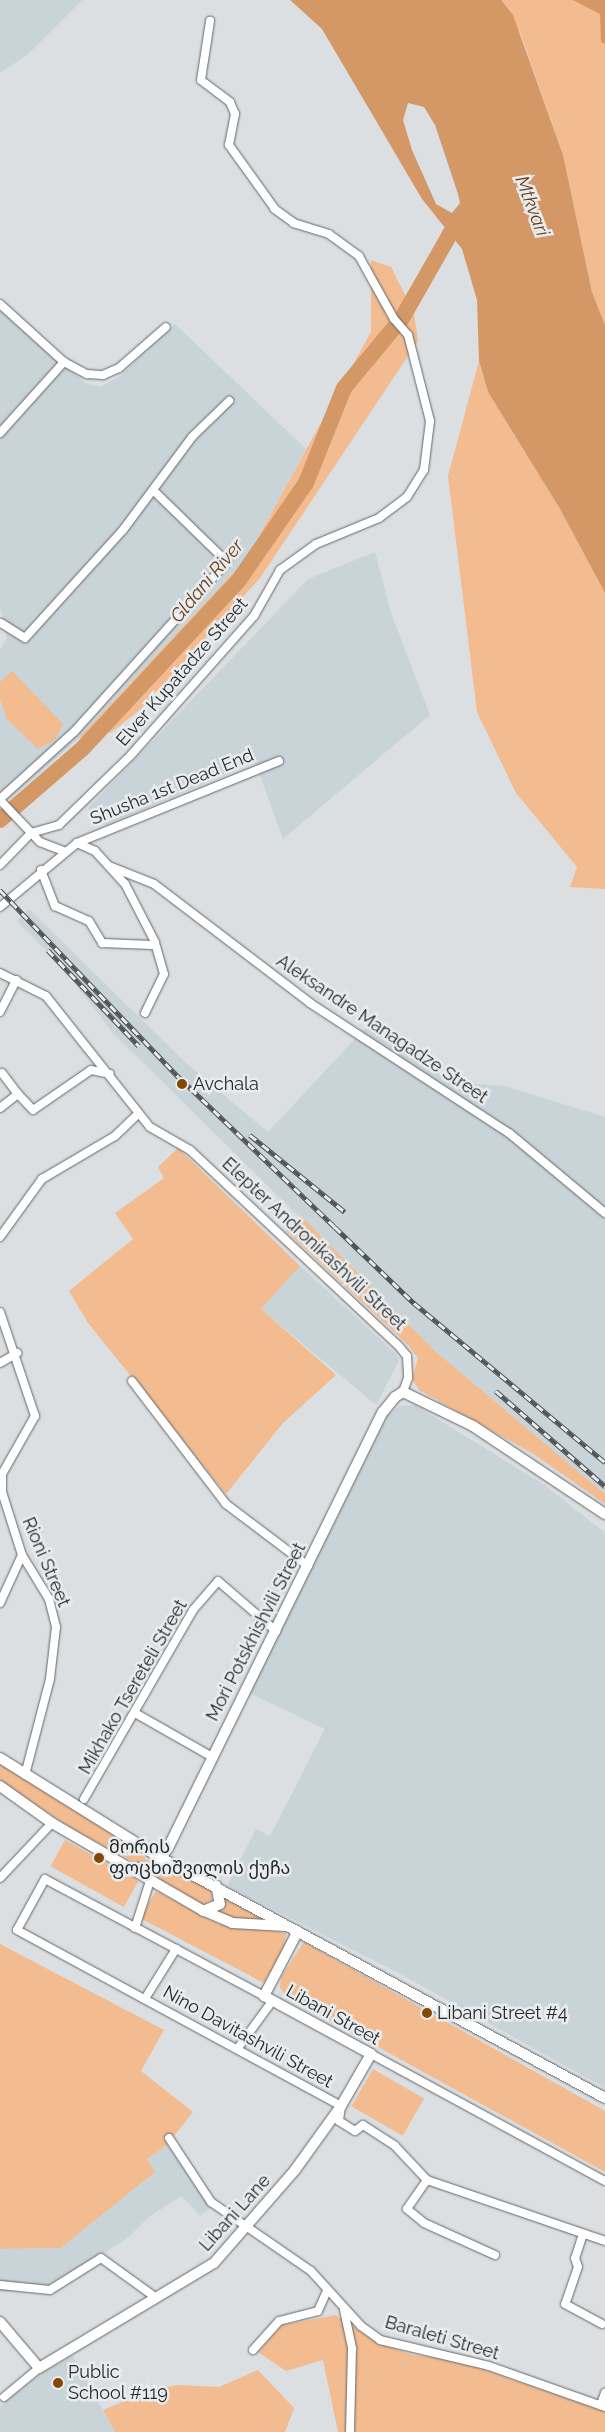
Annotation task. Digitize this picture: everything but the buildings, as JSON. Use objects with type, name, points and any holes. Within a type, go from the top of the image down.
[{"type":"street","name":"Elver Kupatadze Street","points":[[0,865],[28,831],[59,825],[131,755],[254,616],[280,570],[316,544],[379,518],[407,497],[424,470],[430,421],[408,335],[394,320],[359,256],[329,234],[294,222],[274,209],[229,145],[236,114],[230,102],[201,80],[210,21]]},
{"type":"street","points":[[0,304],[64,362],[87,374],[103,375],[119,368],[166,327]]},
{"type":"street","points":[[0,433],[64,362]]},
{"type":"street","points":[[0,623],[24,638],[154,491],[171,462],[229,401]]},
{"type":"street","points":[[62,851],[28,831],[2,801],[74,732],[227,562],[154,491]]},
{"type":"street","name":"Shusha 1st Dead End","points":[[0,907],[62,851],[77,842],[279,761]]},
{"type":"street","points":[[77,842],[95,851],[138,902],[155,942],[164,974],[145,1013]]},
{"type":"street","name":"Aleksandre Managadze Street","points":[[109,866],[154,884],[310,1003],[509,1133],[605,1213]]},
{"type":"street","points":[[41,870],[55,906],[89,921],[102,943],[152,945],[155,942]]},
{"type":"street","name":"Elepter Andronikashvili Street","points":[[0,972],[46,996],[110,1074],[138,1114],[190,1150],[398,1345],[407,1356],[408,1378],[403,1392]]},
{"type":"street","points":[[0,1012],[16,980]]},
{"type":"street","points":[[2,1073],[33,1110],[91,1070],[110,1074]]},
{"type":"street","points":[[0,1108],[18,1094]]},
{"type":"street","points":[[0,1238],[36,1184],[54,1169],[115,1136],[138,1114]]},
{"type":"street","name":"Rioni Street","points":[[0,1312],[17,1353],[35,1416],[1,1475],[2,1492],[22,1555],[50,1599],[56,1627],[50,1679],[25,1776]]},
{"type":"street","points":[[0,1363],[17,1353]]},
{"type":"street","points":[[132,1381],[226,1504],[308,1566]]},
{"type":"street","points":[[403,1392],[473,1426],[605,1514]]},
{"type":"street","name":"Mori Potskhishvili Street","points":[[129,1868],[146,1871],[163,1856],[383,1412],[403,1392]]},
{"type":"street","points":[[0,1603],[22,1555]]},
{"type":"street","name":"Mikhako Tsereteli Street","points":[[84,1799],[135,1713],[192,1610],[218,1581],[276,1631]]},
{"type":"street","points":[[135,1713],[212,1757]]},
{"type":"street","points":[[0,1758],[25,1776],[163,1856],[605,2098]]},
{"type":"street","points":[[0,1786],[52,1823],[202,1910],[232,1923],[293,1928]]},
{"type":"street","points":[[0,1878],[52,1823]]},
{"type":"street","name":"Libani Street","points":[[45,1879],[605,2180]]},
{"type":"street","name":"Nino Davitashvili Street","points":[[45,1879],[17,1930],[146,1998],[341,2106],[339,2121],[355,2131],[364,2125],[395,2146],[428,2180],[582,2237],[605,2242]]},
{"type":"street","points":[[136,1928],[150,1881]]},
{"type":"street","points":[[202,1910],[220,1904],[216,1885]]},
{"type":"street","points":[[238,2048],[268,1998],[293,1928]]},
{"type":"street","points":[[146,1998],[176,1949]]},
{"type":"street","name":"Libani Lane","points":[[4,2397],[39,2368],[214,2263],[246,2228],[341,2106],[370,2054]]},
{"type":"street","name":"Baraleti Street","points":[[169,2138],[211,2202],[246,2228],[311,2271],[327,2292],[380,2340],[452,2355],[603,2406]]},
{"type":"street","points":[[428,2180],[407,2209],[424,2223],[495,2255]]},
{"type":"street","points":[[582,2237],[575,2258],[578,2267],[566,2304],[602,2324]]},
{"type":"street","points":[[0,2285],[50,2290],[101,2258],[155,2297]]},
{"type":"street","points":[[253,2350],[279,2321],[318,2311],[327,2292]]},
{"type":"street","points":[[343,2308],[352,2349],[350,2432]]},
{"type":"street","points":[[0,2322],[39,2368]]},
{"type":"street","points":[[603,2406],[605,2393]]},
{"type":"shaded area","points":[[0,0],[82,0],[27,55],[0,73]]},
{"type":"shaded area","points":[[501,0],[605,0],[605,325],[592,292],[563,155],[521,35]]},
{"type":"shaded area","points":[[371,260],[391,267],[414,313],[418,341],[260,578],[141,709],[112,732],[79,738],[246,559],[371,332]]},
{"type":"shaded area","points":[[0,307],[85,383],[100,387],[120,376],[175,324],[306,449],[246,559],[79,738],[10,799],[0,792],[0,650],[7,638],[0,606]]},
{"type":"shaded area","points":[[479,361],[488,392],[560,509],[605,593],[605,889],[570,887],[577,867],[516,793],[477,712],[448,476]]},
{"type":"shaded area","points":[[375,552],[391,613],[430,715],[283,839],[255,762],[106,825],[88,808],[308,579]]},
{"type":"shaded area","points":[[12,671],[63,724],[55,740],[38,749],[7,719],[0,699],[0,682]]},
{"type":"shaded area","points":[[29,909],[186,1063],[268,1132],[367,1026],[450,1082],[505,1086],[605,1117],[605,1494],[435,1351],[113,1033],[63,968],[17,921]]},
{"type":"shaded area","points":[[178,1148],[300,1266],[261,1309],[336,1375],[283,1423],[226,1494],[88,1323],[69,1291],[133,1239],[115,1213],[164,1178],[158,1167]]},
{"type":"shaded area","points":[[301,1216],[435,1351],[605,1494],[605,1504],[535,1455],[419,1390],[412,1379],[418,1358],[408,1345],[286,1231]]},
{"type":"shaded area","points":[[300,1266],[396,1354],[399,1361],[376,1405],[261,1309]]},
{"type":"shaded area","points":[[415,1405],[546,1486],[605,1533],[605,2088],[406,1977],[227,1886],[256,1829],[270,1836],[325,1729],[249,1693],[388,1415],[399,1406]]},
{"type":"shaded area","points":[[0,1764],[139,1851],[146,1860],[155,1863],[138,1864],[74,1830],[0,1781]]},
{"type":"shaded area","points":[[65,1840],[138,1881],[124,1907],[50,1866]]},
{"type":"shaded area","points":[[167,1861],[212,1886],[212,1900],[201,1905],[147,1876]]},
{"type":"shaded area","points":[[156,1891],[218,1924],[286,1933],[285,1946],[264,1983],[140,1918]]},
{"type":"shaded area","points":[[226,1894],[280,1923],[233,1919],[215,1911],[225,1903]]},
{"type":"shaded area","points":[[304,1942],[605,2111],[605,2172],[287,1997],[280,1988],[281,1977]]},
{"type":"shaded area","points":[[0,1944],[164,2030],[141,2071],[193,2112],[167,2145],[147,2159],[155,2172],[61,2248],[0,2249]]},
{"type":"shaded area","points":[[373,2069],[424,2098],[403,2136],[352,2106]]},
{"type":"shaded area","points":[[167,2145],[212,2207],[200,2216],[182,2196],[150,2216],[129,2237],[50,2288],[0,2292],[0,2249],[61,2248],[155,2172],[147,2159]]},
{"type":"shaded area","points":[[336,2315],[377,2343],[413,2355],[455,2360],[601,2410],[605,2412],[605,2432],[338,2432],[323,2360],[286,2371],[258,2352],[282,2325]]},
{"type":"shaded area","name":"Public School #119","points":[[73,2356],[115,2432],[0,2432],[0,2406],[45,2371]]},
{"type":"shaded area","points":[[258,2370],[294,2408],[285,2432],[115,2432],[103,2410],[149,2391],[178,2385],[219,2387]]},
{"type":"water","name":"Mtkvari","points":[[290,0],[501,0],[513,15],[563,155],[592,292],[605,325],[605,593],[560,509],[488,392],[479,361],[477,300],[462,249],[422,199],[322,29]],"holes":[[[408,103],[424,107],[435,125],[458,194],[460,203],[452,213],[436,204],[412,150],[403,120]]]},
{"type":"water","points":[[573,0],[605,0],[605,44],[601,42],[600,14]]},
{"type":"waterway","name":"Gldani River","points":[[401,320],[450,234],[465,219]]},
{"type":"waterway","name":"Gldani River","points":[[0,820],[82,749],[239,580],[306,483],[344,388],[393,329]]},
{"type":"railway","points":[[0,890],[179,1077],[414,1303],[605,1462]]},
{"type":"railway","points":[[48,950],[139,1046]]},
{"type":"railway","points":[[250,1135],[345,1212]]},
{"type":"railway","points":[[496,1391],[605,1486]]},
{"type":"place","name":"Avchala","points":[[182,1084]]},
{"type":"place","name":"მორის ფოცხიშვილის ქუჩა","points":[[99,1858]]},
{"type":"place","name":"Libani Street #4","points":[[427,2013]]},
{"type":"place","name":"Public School #119","points":[[58,2383]]}]
